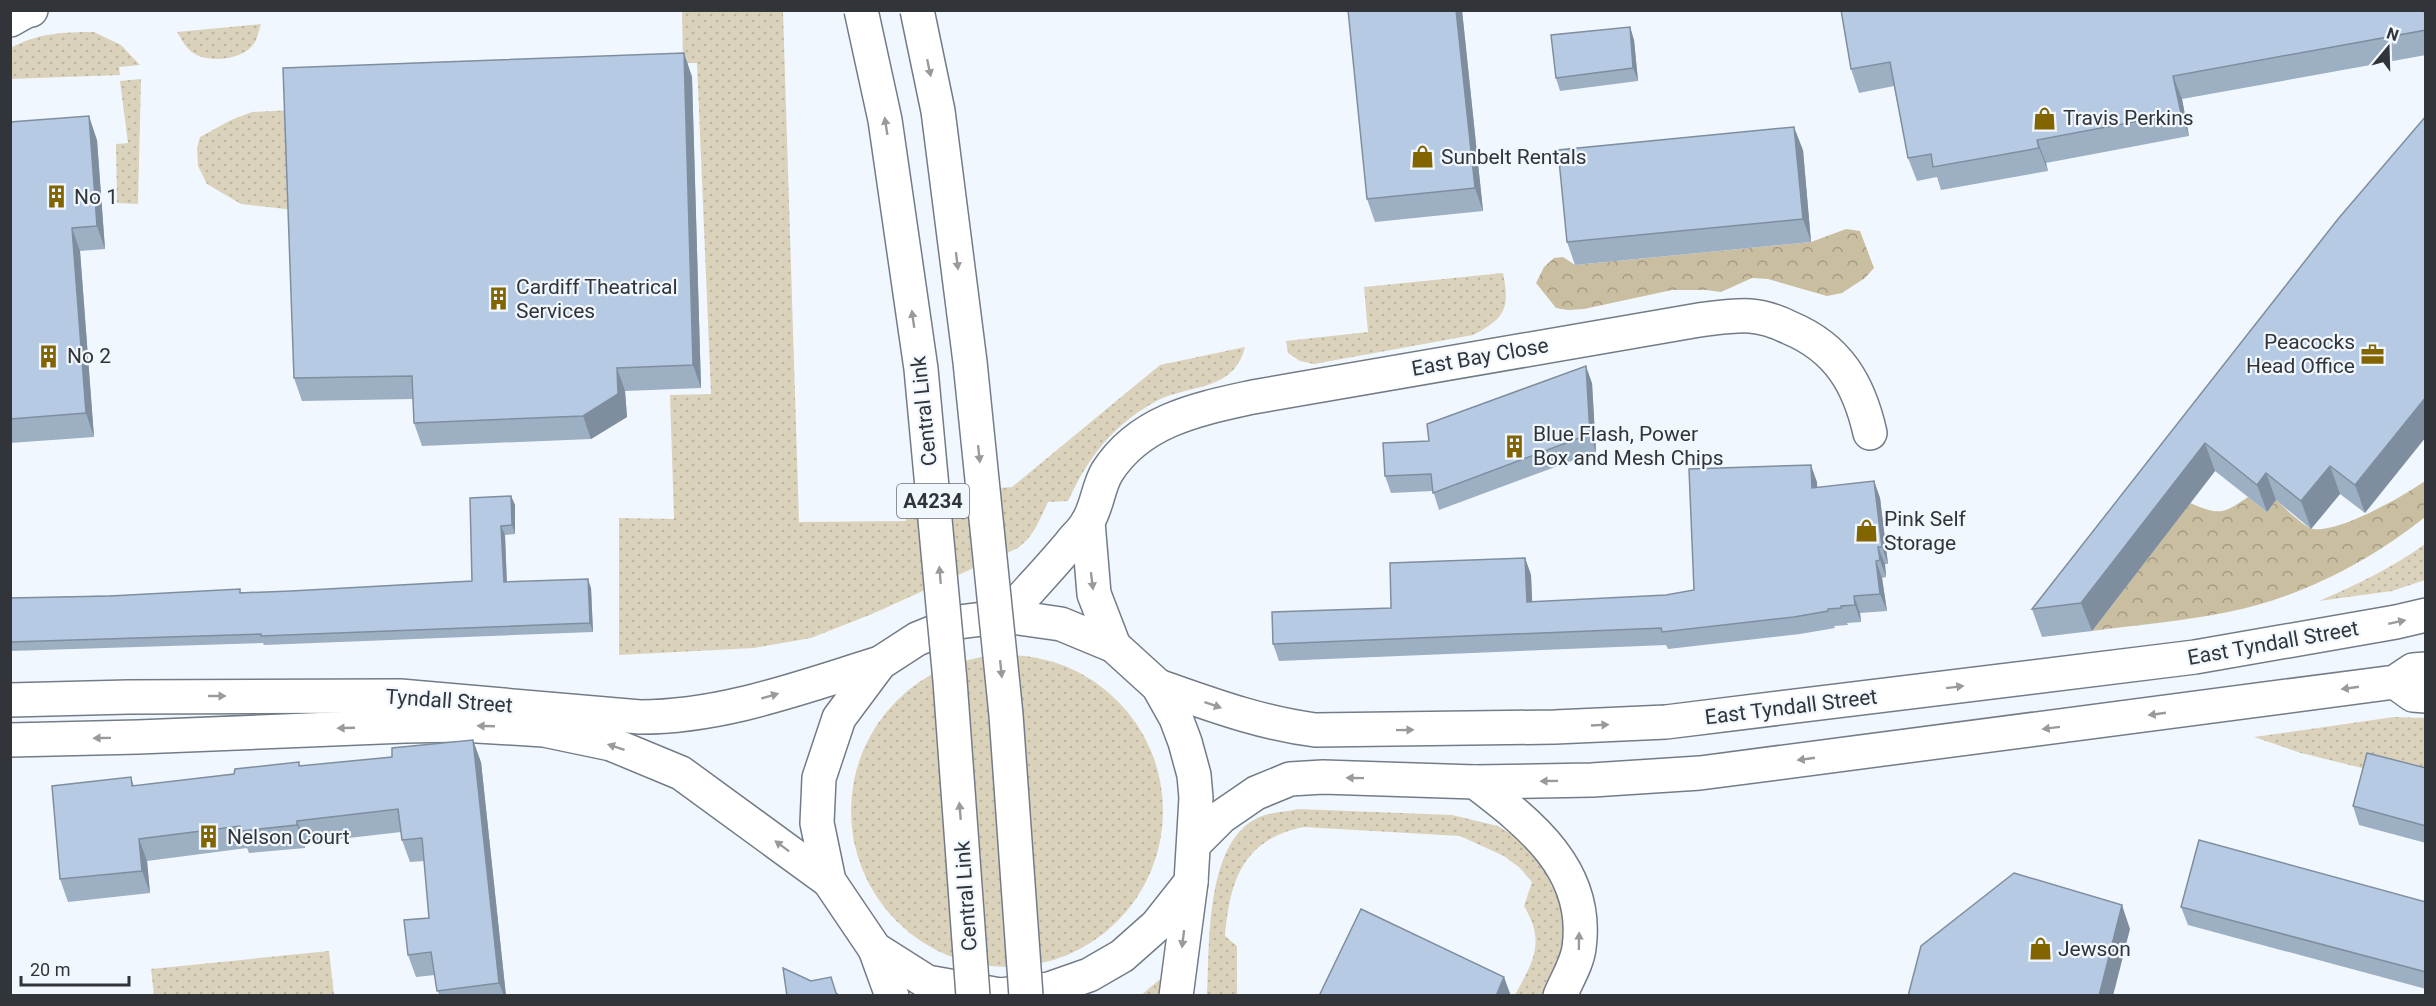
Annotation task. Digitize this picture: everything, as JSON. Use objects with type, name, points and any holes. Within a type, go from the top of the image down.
[{"type":"street","points":[[10,20],[31,10]]},
{"type":"street","name":"Central Link","points":[[861,10],[885,120],[921,369],[950,681],[973,996]]},
{"type":"street","name":"A4234","points":[[917,10],[938,111],[970,362],[1006,715],[1026,996]]},
{"type":"street","name":"East Bay Close","points":[[1006,616],[1088,522],[1106,474],[1120,453],[1155,427],[1191,411],[1253,397],[1729,316],[1752,316],[1778,322],[1803,333],[1828,351],[1842,365],[1854,384],[1864,406],[1870,433]]},
{"type":"street","name":"East Bay Close","points":[[1088,522],[1094,594],[1114,646]]},
{"type":"street","name":"East Tyndall Street","points":[[1158,686],[1245,717],[1283,726],[1315,730],[1666,723],[2207,655],[2426,615]]},
{"type":"street","points":[[892,996],[875,949],[829,881],[817,823],[819,778],[838,718],[880,663],[917,639],[959,622],[1006,616],[1061,624],[1114,646],[1158,686],[1176,718],[1194,775],[1194,844],[1176,996]]},
{"type":"street","name":"Tyndall Street","points":[[10,700],[400,696],[640,717],[666,717],[713,711],[738,705],[880,663]]},
{"type":"street","points":[[1194,844],[1221,817],[1256,793],[1290,779],[1323,777],[1475,782],[1592,780],[1700,773],[2395,682],[2413,670],[2426,669]]},
{"type":"street","points":[[2395,682],[2413,695],[2426,696]]},
{"type":"street","name":"Tyndall Street","points":[[10,740],[405,726],[461,725],[544,730],[611,744],[681,772],[829,881]]},
{"type":"street","points":[[1475,782],[1528,824],[1562,863],[1569,880],[1579,911],[1579,950],[1560,996]]},
{"type":"street","points":[[875,949],[927,982],[1000,995],[1049,988],[1089,975],[1122,956],[1157,925],[1191,882]]},
{"type":"shaded area","points":[[682,11],[783,11],[799,522],[906,521],[904,495],[1012,487],[1160,365],[1245,347],[1239,362],[1220,380],[1166,397],[1125,422],[1093,457],[1068,501],[1048,502],[1032,533],[1018,548],[872,614],[811,638],[754,648],[619,655],[619,518],[674,519],[670,395],[711,394],[697,63],[683,63]]},
{"type":"shaded area","points":[[261,24],[256,40],[244,53],[218,59],[195,54],[177,32]]},
{"type":"shaded area","points":[[94,32],[121,45],[140,65],[119,67],[120,75],[11,79],[11,48],[31,39],[51,34]]},
{"type":"shaded area","points":[[141,79],[138,204],[117,203],[116,144],[128,143],[120,81]]},
{"type":"shaded area","points":[[292,110],[295,210],[241,204],[207,184],[198,166],[197,148],[200,137],[231,120],[252,112]]},
{"type":"shaded area","points":[[1503,273],[1506,295],[1503,311],[1493,323],[1473,335],[1314,364],[1300,361],[1288,353],[1286,341],[1368,332],[1364,287]]},
{"type":"shaded area","points":[[2425,544],[2425,580],[2392,591],[2319,601],[2374,576]]},
{"type":"shaded area","points":[[992,655],[1022,655],[1067,666],[1094,681],[1118,700],[1137,724],[1152,751],[1163,796],[1163,826],[1152,871],[1137,898],[1118,922],[1094,941],[1067,956],[1022,967],[992,967],[962,961],[933,949],[908,932],[886,910],[869,885],[857,856],[851,826],[851,796],[857,766],[869,737],[886,712],[908,690],[933,673],[962,661]]},
{"type":"shaded area","points":[[2394,717],[2425,718],[2425,771],[2374,771],[2301,753],[2254,737]]},
{"type":"shaded area","points":[[1298,809],[1452,815],[1498,826],[1522,841],[1542,863],[1552,887],[1558,886],[1568,920],[1566,944],[1545,995],[1515,995],[1532,962],[1536,941],[1531,919],[1524,906],[1532,882],[1520,868],[1504,856],[1460,836],[1304,827],[1283,833],[1267,841],[1244,865],[1231,897],[1225,936],[1237,946],[1237,995],[1207,996],[1210,922],[1220,869],[1229,846],[1243,828],[1262,816]]},
{"type":"shaded area","points":[[329,951],[334,995],[154,995],[151,969]]},
{"type":"shaded area","points":[[1159,980],[1163,980],[1166,995],[1140,996]]},
{"type":"green space","points":[[1846,229],[1860,231],[1874,268],[1865,278],[1842,293],[1827,296],[1768,279],[1752,278],[1721,292],[1672,290],[1584,309],[1568,310],[1556,308],[1536,283],[1544,267],[1554,258],[1563,257],[1575,265],[1811,242]]},
{"type":"green space","points":[[2425,481],[2425,517],[2381,549],[2307,588],[2255,606],[2228,612],[2092,631],[2190,503],[2208,510],[2220,511],[2248,497],[2267,512],[2276,500],[2299,521],[2313,529],[2324,529],[2371,512]]},
{"type":"building","name":"Sunbelt Rentals","points":[[1348,10],[1456,10],[1475,188],[1367,199]]},
{"type":"building","name":"Travis Perkins","points":[[1841,10],[2424,10],[2426,30],[2173,76],[2181,113],[2037,140],[2039,148],[1933,167],[1931,154],[1908,158],[1890,62],[1851,69]]},
{"type":"building","points":[[1630,27],[1633,68],[1556,78],[1551,35]]},
{"type":"building","name":"Cardiff Theatrical Services","points":[[684,53],[693,365],[617,368],[618,394],[583,416],[414,423],[412,376],[294,378],[283,68]]},
{"type":"building","points":[[89,116],[97,226],[72,228],[86,413],[10,419],[10,122]]},
{"type":"building","points":[[2426,116],[2426,397],[2355,485],[2330,466],[2301,501],[2266,473],[2257,485],[2205,443],[2081,603],[2032,609],[2338,219]]},
{"type":"building","points":[[1794,127],[1803,219],[1567,242],[1558,150]]},
{"type":"building","name":"Blue Flash, Power Box and Mesh Chips","points":[[1586,366],[1590,434],[1433,493],[1431,474],[1385,476],[1383,443],[1429,441],[1427,424]]},
{"type":"building","points":[[1811,465],[1812,488],[1874,481],[1882,547],[1878,547],[1880,560],[1876,561],[1880,594],[1854,596],[1855,605],[1794,617],[1662,632],[1661,628],[1273,644],[1272,612],[1391,608],[1390,563],[1525,558],[1527,602],[1666,595],[1694,590],[1689,469]]},
{"type":"building","points":[[511,496],[512,525],[501,526],[504,582],[588,579],[590,623],[261,636],[261,634],[10,642],[10,598],[110,596],[240,589],[240,593],[472,581],[470,498]]},
{"type":"building","points":[[473,740],[499,983],[437,991],[431,952],[408,955],[404,920],[429,918],[422,838],[402,840],[398,809],[297,821],[297,825],[241,831],[240,826],[139,839],[142,871],[60,879],[52,786],[131,777],[132,786],[234,774],[235,769],[299,762],[299,766],[392,757],[392,748]]},
{"type":"building","points":[[2367,753],[2426,768],[2426,826],[2353,806]]},
{"type":"building","points":[[2199,840],[2426,902],[2426,972],[2181,907]]},
{"type":"building","name":"Jewson","points":[[2014,873],[2122,905],[2099,996],[1908,996],[1921,946]]},
{"type":"building","points":[[1361,909],[1504,977],[1496,996],[1319,996]]},
{"type":"building","points":[[783,968],[811,981],[831,977],[836,993],[840,996],[787,996]]},
{"type":"place","name":"Travis Perkins","points":[[2045,118]]},
{"type":"place","name":"Sunbelt Rentals","points":[[1423,157]]},
{"type":"place","name":"No 1","points":[[56,197]]},
{"type":"place","name":"Cardiff Theatrical Services","points":[[498,299]]},
{"type":"place","name":"Peacocks Head Office","points":[[2373,354]]},
{"type":"place","name":"No 2","points":[[49,356]]},
{"type":"place","name":"Blue Flash, Power Box and Mesh Chips","points":[[1515,446]]},
{"type":"place","name":"Pink Self Storage","points":[[1866,531]]},
{"type":"place","name":"Nelson Court","points":[[209,837]]},
{"type":"place","name":"Jewson","points":[[2040,949]]}]
